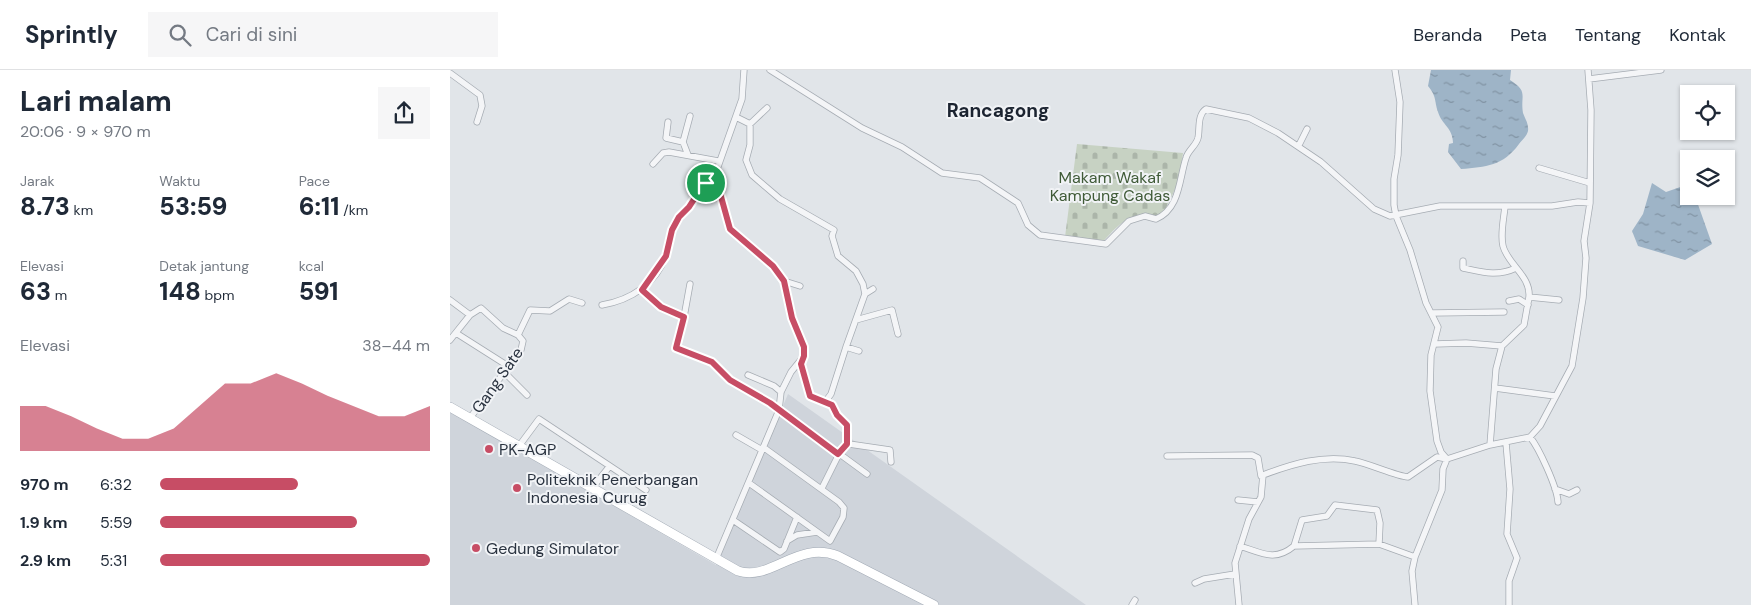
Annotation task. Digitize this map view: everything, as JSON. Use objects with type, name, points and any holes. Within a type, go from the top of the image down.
[{"type":"main road","points":[[450,406],[738,571],[750,573],[799,555],[822,551],[838,556],[934,605]]},
{"type":"street","points":[[716,558],[780,410],[781,392],[791,372],[804,356],[804,347],[792,318],[784,281],[773,266],[730,229],[715,175],[718,161],[742,99],[744,70]]},
{"type":"street","points":[[770,70],[862,128],[902,147],[942,173],[980,178],[1018,203],[1028,225],[1034,232],[1056,239],[1085,240],[1106,244],[1130,220],[1141,216],[1156,218],[1166,213],[1179,187],[1186,156],[1197,142],[1201,116],[1206,109],[1249,118],[1299,146],[1374,209],[1385,214],[1396,216],[1440,206],[1552,206],[1578,202],[1590,203]]},
{"type":"street","points":[[1395,70],[1400,102],[1398,155],[1394,179],[1396,216],[1410,250],[1426,303],[1438,327],[1430,366],[1430,391],[1437,441],[1441,452],[1447,458]]},
{"type":"street","points":[[1262,476],[1300,463],[1323,459],[1355,461],[1408,477],[1431,459],[1437,457],[1447,458],[1490,445],[1530,437],[1540,426],[1572,366],[1583,298],[1586,258],[1584,241],[1590,203],[1591,118],[1588,70]]},
{"type":"street","points":[[1589,79],[1661,70]]},
{"type":"street","points":[[450,73],[480,95],[482,106],[477,122]]},
{"type":"street","points":[[767,108],[750,124],[750,146],[746,160],[752,175],[780,199],[834,230],[832,236],[838,256],[856,271],[863,284],[865,294],[831,394],[824,402]]},
{"type":"street","points":[[688,155],[683,142],[690,116]]},
{"type":"street","points":[[736,117],[750,124]]},
{"type":"street","points":[[668,122],[666,138],[683,142]]},
{"type":"street","points":[[1299,146],[1307,129]]},
{"type":"street","points":[[653,164],[665,152],[718,161]]},
{"type":"street","points":[[1539,168],[1590,183]]},
{"type":"street","points":[[602,305],[615,304],[642,290],[666,256],[672,230],[679,217],[689,207],[707,179],[715,175]]},
{"type":"street","points":[[1490,445],[1498,358],[1502,346],[1524,325],[1529,297],[1529,285],[1516,268],[1503,245],[1505,206]]},
{"type":"street","points":[[1463,261],[1463,268],[1490,274],[1500,274],[1516,268]]},
{"type":"street","points":[[784,281],[800,286]]},
{"type":"street","points":[[690,284],[676,348],[712,362],[730,380],[780,410],[867,474]]},
{"type":"street","points":[[865,294],[873,289]]},
{"type":"street","points":[[642,290],[661,307],[684,317]]},
{"type":"street","points":[[1529,297],[1559,300]]},
{"type":"street","points":[[450,340],[470,315],[479,308],[483,308],[504,328],[518,335],[530,310],[550,311],[569,299],[582,303]]},
{"type":"street","points":[[1509,301],[1519,299],[1528,305]]},
{"type":"street","points":[[450,300],[470,315]]},
{"type":"street","points":[[856,320],[892,310],[898,334]]},
{"type":"street","points":[[1432,313],[1504,312]]},
{"type":"street","points":[[456,333],[508,366]]},
{"type":"street","name":"Gang Sate","points":[[470,418],[521,350],[523,341],[518,335]]},
{"type":"street","points":[[1435,344],[1466,343],[1502,346]]},
{"type":"street","points":[[846,347],[858,351]]},
{"type":"street","points":[[801,360],[810,396],[832,405],[837,415],[846,424],[847,444]]},
{"type":"street","points":[[504,372],[527,395]]},
{"type":"street","points":[[748,376],[774,386],[781,392]]},
{"type":"street","points":[[1495,388],[1555,396]]},
{"type":"street","points":[[519,446],[539,419],[646,490]]},
{"type":"street","points":[[736,435],[762,449],[822,488],[844,508],[843,517],[830,544],[818,532],[749,483]]},
{"type":"street","points":[[1530,437],[1536,444],[1555,489],[1558,502]]},
{"type":"street","points":[[822,488],[838,454],[847,444],[852,443],[890,450],[891,462]]},
{"type":"street","points":[[1506,443],[1510,489],[1507,534],[1517,558],[1509,581],[1509,605]]},
{"type":"street","points":[[1168,456],[1252,454],[1258,458],[1262,476],[1262,493],[1235,563],[1239,605]]},
{"type":"street","points":[[1415,605],[1412,571],[1415,557],[1442,490],[1443,469],[1447,458]]},
{"type":"street","points":[[593,487],[609,467]]},
{"type":"street","points":[[1555,489],[1569,494],[1578,490]]},
{"type":"street","points":[[1238,500],[1258,502]]},
{"type":"street","points":[[1240,546],[1274,556],[1286,553],[1294,546],[1304,519],[1327,516],[1335,505],[1378,510],[1380,523],[1379,544]]},
{"type":"street","points":[[733,520],[780,552],[788,541],[798,517]]},
{"type":"street","points":[[788,541],[797,535],[818,532]]},
{"type":"street","points":[[1294,546],[1379,544],[1415,557]]},
{"type":"street","points":[[1195,583],[1204,578],[1235,574]]},
{"type":"shaded area","points":[[788,394],[1086,605],[450,605],[450,411],[716,565]]},
{"type":"green space","name":"Makam Wakaf Kampung Cadas","points":[[1077,144],[1183,153],[1179,181],[1163,214],[1139,216],[1126,220],[1102,243],[1081,238],[1065,237]]},
{"type":"water","points":[[1431,70],[1511,70],[1510,80],[1522,91],[1522,107],[1528,131],[1507,157],[1486,166],[1461,169],[1448,152],[1449,144],[1453,143],[1453,138],[1440,116],[1434,96],[1428,86]]},
{"type":"water","points":[[1652,183],[1666,192],[1680,187],[1680,205],[1698,205],[1712,244],[1685,260],[1638,246],[1632,231],[1643,214]]},
{"type":"place","name":"PK-AGP","points":[[489,449]]},
{"type":"place","name":"Politeknik Penerbangan Indonesia Curug","points":[[517,488]]},
{"type":"place","name":"Gedung Simulator","points":[[476,548]]},
{"type":"district","name":"Rancagong","points":[[998,110]]},
{"type":"route","points":[[715,175],[725,205],[730,229],[773,266],[784,281],[792,318],[804,347],[804,356],[801,364],[810,396],[815,400],[832,405],[837,415],[847,425],[847,444],[838,454],[770,403],[730,380],[712,362],[676,348],[676,340],[684,317],[667,311],[642,290],[666,256],[672,230],[679,217],[689,207],[706,183],[707,179],[715,175]]}]
